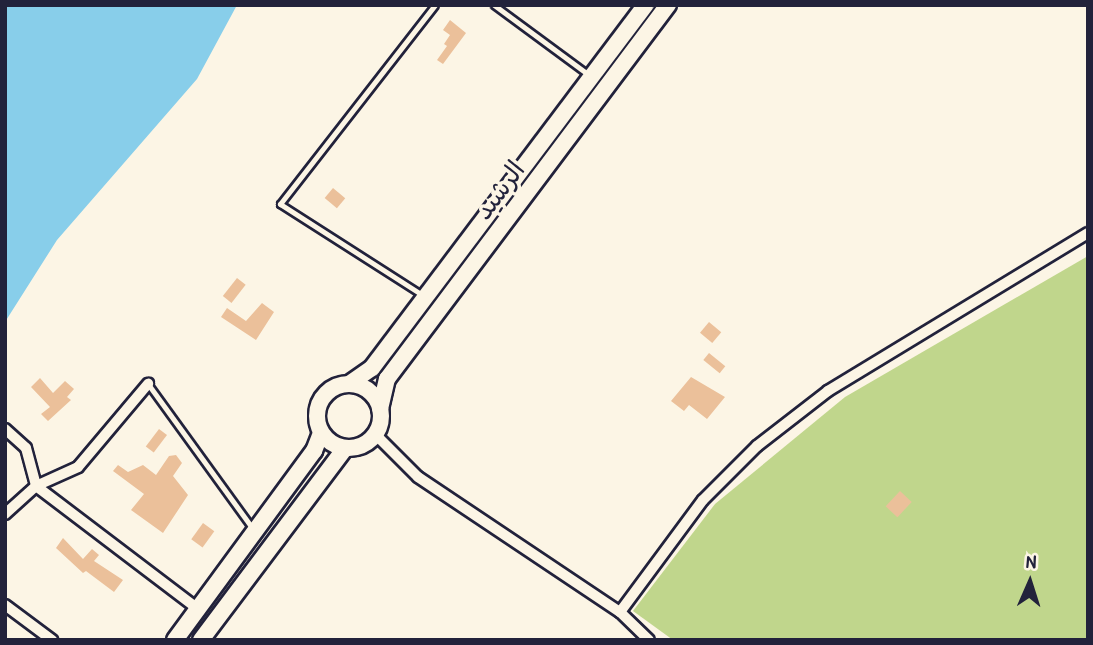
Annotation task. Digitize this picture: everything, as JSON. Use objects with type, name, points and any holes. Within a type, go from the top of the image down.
[{"type":"street","name":"الرشيد","points":[[349,384],[372,368],[646,5]]},
{"type":"street","name":"الرشيد","points":[[380,409],[387,379],[668,5]]},
{"type":"street","points":[[620,612],[703,500],[757,446],[828,391],[1088,233]]},
{"type":"street","points":[[5,514],[36,486],[78,467],[148,384]]},
{"type":"street","points":[[349,384],[372,393],[380,409],[376,435],[362,446],[345,448],[331,443],[321,433],[316,414],[319,404],[333,387],[349,384]]},
{"type":"street","points":[[5,429],[26,448],[36,486],[198,609]]},
{"type":"street","points":[[175,640],[314,451],[321,433]]},
{"type":"street","points":[[376,435],[418,477],[620,612],[649,640]]},
{"type":"street","points":[[201,640],[345,448]]},
{"type":"street","points":[[5,605],[51,640]]},
{"type":"lane","points":[[425,297],[280,204],[435,5]]},
{"type":"lane","points":[[494,5],[591,77]]},
{"type":"lane","points":[[148,384],[254,532]]},
{"type":"green space","points":[[1088,256],[1088,640],[673,640],[633,611],[715,504],[845,397]]},
{"type":"water","points":[[5,5],[237,5],[197,79],[57,240],[5,322]]},
{"type":"building","points":[[450,20],[466,33],[443,64],[437,60],[447,46],[444,44],[450,35],[443,30]]},
{"type":"building","points":[[333,188],[345,198],[337,208],[325,198]]},
{"type":"building","points":[[237,278],[246,285],[232,303],[223,296]]},
{"type":"building","points":[[262,303],[274,312],[256,340],[221,317],[227,308],[246,321]]},
{"type":"building","points":[[709,322],[721,332],[712,343],[700,333]]},
{"type":"building","points":[[709,353],[725,366],[720,373],[703,360]]},
{"type":"building","points":[[691,377],[725,397],[707,419],[689,405],[684,411],[671,401]]},
{"type":"building","points":[[40,378],[53,393],[65,381],[74,389],[67,397],[71,400],[48,421],[41,414],[50,407],[31,387]]},
{"type":"building","points":[[159,429],[167,435],[154,453],[146,447]]},
{"type":"building","points":[[176,455],[182,463],[173,476],[188,495],[163,533],[131,510],[144,494],[113,471],[118,465],[128,472],[143,465],[156,475],[169,456]]},
{"type":"building","points":[[900,491],[912,502],[897,517],[886,506]]},
{"type":"building","points":[[203,523],[214,531],[203,547],[191,539]]},
{"type":"building","points":[[63,538],[83,559],[92,549],[99,555],[94,561],[123,580],[114,592],[86,571],[83,573],[56,548]]}]
